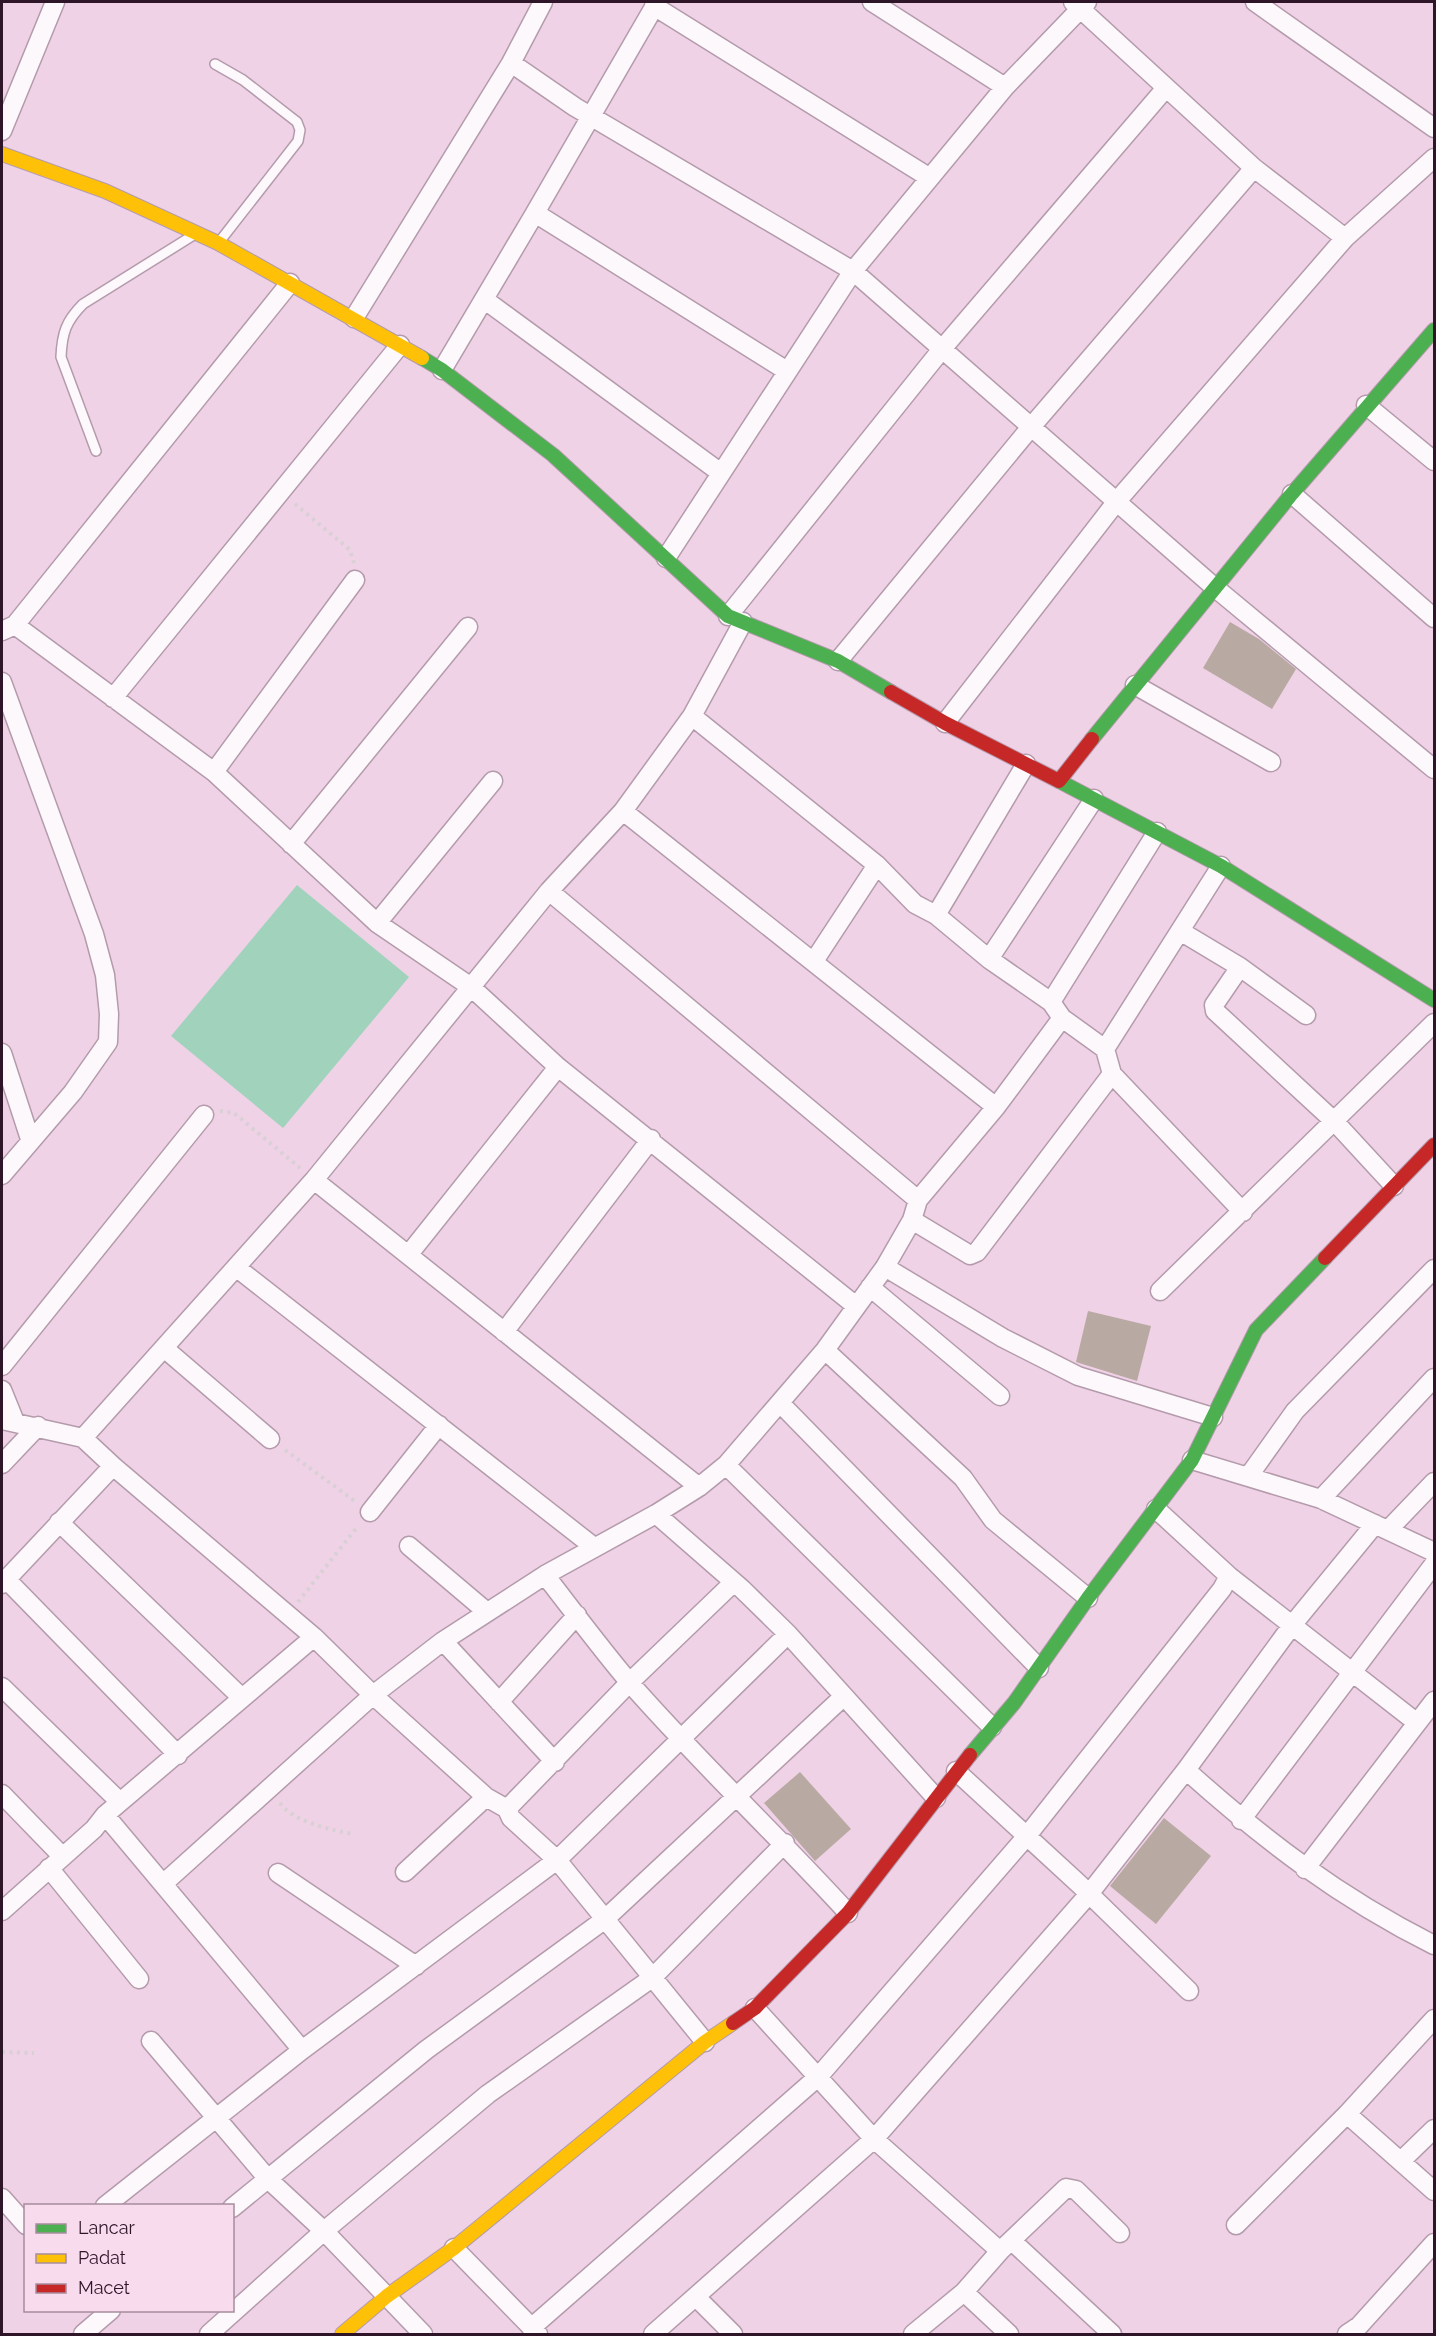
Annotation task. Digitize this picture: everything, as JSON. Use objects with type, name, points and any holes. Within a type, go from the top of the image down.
[{"type":"street","points":[[2,131],[55,2]]},
{"type":"street","points":[[354,318],[511,63],[543,2]]},
{"type":"street","points":[[872,2],[1005,87]]},
{"type":"street","points":[[1255,2],[1434,128]]},
{"type":"street","points":[[442,370],[656,4],[930,178]]},
{"type":"street","points":[[666,558],[853,272],[1005,87],[1080,4],[1165,89],[1254,168],[1345,238]]},
{"type":"street","points":[[511,63],[591,117],[853,272],[1213,586],[1434,769]]},
{"type":"street","points":[[83,1437],[314,1180],[549,891],[623,811],[692,716],[736,619],[942,348],[1165,89]]},
{"type":"street","points":[[2,154],[105,191],[218,243],[400,345],[442,370],[553,455],[736,619],[838,661],[945,723],[1221,866],[1434,1000]]},
{"type":"street","points":[[945,723],[1117,501],[1345,238],[1434,158]]},
{"type":"street","points":[[838,661],[1031,427],[1254,168]]},
{"type":"street","points":[[535,213],[787,371]]},
{"type":"street","points":[[290,283],[8,628],[113,698],[213,772],[377,922],[471,987],[558,1067],[651,1139],[856,1306]]},
{"type":"street","points":[[485,300],[721,473]]},
{"type":"street","points":[[1059,781],[1213,586],[1366,405],[1434,330]]},
{"type":"street","points":[[113,698],[400,345]]},
{"type":"street","points":[[1366,405],[1434,461]]},
{"type":"street","points":[[1292,494],[1434,618]]},
{"type":"street","points":[[213,772],[355,580]]},
{"type":"street","points":[[291,844],[468,627]]},
{"type":"street","points":[[2,682],[94,934],[105,975],[109,1014],[108,1042],[73,1092],[30,1139],[2,1175]]},
{"type":"street","points":[[1135,685],[1271,762]]},
{"type":"street","points":[[692,716],[877,865],[915,904],[936,915],[989,959],[1051,1002],[1062,1017],[1105,1049],[1112,1074],[1243,1212]]},
{"type":"street","points":[[936,915],[1026,764]]},
{"type":"street","points":[[377,922],[493,781]]},
{"type":"street","points":[[989,959],[1094,799]]},
{"type":"street","points":[[623,811],[996,1107]]},
{"type":"street","points":[[1051,1002],[1157,832]]},
{"type":"street","points":[[814,961],[877,865]]},
{"type":"street","points":[[1105,1049],[1221,866]]},
{"type":"street","points":[[549,891],[918,1200]]},
{"type":"street","points":[[1180,931],[1240,967],[1306,1015]]},
{"type":"street","points":[[1240,967],[1214,1005],[1215,1011],[1335,1122],[1394,1186]]},
{"type":"street","points":[[164,1883],[373,1695],[443,1641],[545,1575],[657,1514],[699,1487],[726,1465],[825,1350],[885,1267],[912,1220],[918,1200],[996,1107],[1062,1017]]},
{"type":"street","points":[[1160,1291],[1434,1023]]},
{"type":"street","points":[[2,1053],[30,1139]]},
{"type":"street","points":[[410,1254],[558,1067]]},
{"type":"street","points":[[912,1220],[970,1255],[977,1252],[1112,1074]]},
{"type":"street","points":[[2,1366],[204,1115]]},
{"type":"street","points":[[504,1332],[651,1139]]},
{"type":"street","points":[[342,2334],[387,2296],[454,2248],[705,2042],[755,2008],[848,1912],[956,1771],[1014,1702],[1088,1598],[1192,1460],[1256,1330],[1434,1144]]},
{"type":"street","points":[[314,1180],[410,1254],[699,1487]]},
{"type":"street","points":[[885,1267],[1003,1338],[1078,1376],[1213,1418]]},
{"type":"street","points":[[237,1268],[594,1547]]},
{"type":"street","points":[[1248,1477],[1295,1411],[1434,1269]]},
{"type":"street","points":[[870,1287],[1000,1396]]},
{"type":"street","points":[[164,1348],[270,1439]]},
{"type":"street","points":[[825,1350],[963,1478],[993,1520],[1088,1598]]},
{"type":"street","points":[[1321,1498],[1434,1378]]},
{"type":"street","points":[[2,1390],[8,1421],[83,1437],[113,1466],[314,1637],[373,1695],[486,1797],[507,1809],[511,1818],[556,1860],[705,2042]]},
{"type":"street","points":[[780,1403],[1039,1668]]},
{"type":"street","points":[[370,1512],[439,1425]]},
{"type":"street","points":[[2,1464],[38,1426]]},
{"type":"street","points":[[1192,1460],[1321,1498],[1434,1552]]},
{"type":"street","points":[[726,1465],[992,1727]]},
{"type":"street","points":[[113,1466],[4,1581],[178,1755]]},
{"type":"street","points":[[653,2334],[874,2139],[1089,1894],[1186,1770],[1293,1624],[1382,1527],[1434,1482]]},
{"type":"street","points":[[1156,1509],[1229,1576],[1416,1722]]},
{"type":"street","points":[[657,1514],[788,1634],[936,1798]]},
{"type":"street","points":[[59,1522],[241,1697]]},
{"type":"street","points":[[409,1546],[487,1612]]},
{"type":"street","points":[[1241,1820],[1434,1564]]},
{"type":"street","points":[[545,1575],[630,1682],[734,1796],[785,1844],[848,1912]]},
{"type":"street","points":[[454,2248],[534,2331],[819,2076],[1026,1837],[1222,1589],[1229,1576]]},
{"type":"street","points":[[507,1809],[630,1682],[733,1583]]},
{"type":"street","points":[[499,1702],[577,1615]]},
{"type":"street","points":[[106,2204],[302,2050],[556,1860],[788,1634]]},
{"type":"street","points":[[2,1908],[94,1829],[105,1815],[314,1637]]},
{"type":"street","points":[[443,1641],[555,1762]]},
{"type":"street","points":[[2,1687],[120,1802]]},
{"type":"street","points":[[234,2206],[426,2050],[604,1920],[734,1796],[843,1697]]},
{"type":"street","points":[[1305,1869],[1434,1701]]},
{"type":"street","points":[[1186,1770],[1241,1820],[1305,1869],[1382,1919],[1434,1945]]},
{"type":"street","points":[[956,1771],[1089,1894],[1189,1991]]},
{"type":"street","points":[[2,1794],[55,1862],[138,1979]]},
{"type":"street","points":[[405,1872],[486,1797]]},
{"type":"street","points":[[105,1815],[302,2050]]},
{"type":"street","points":[[234,2311],[324,2230],[488,2094],[652,1978],[785,1844]]},
{"type":"street","points":[[278,1873],[416,1966]]},
{"type":"street","points":[[755,2008],[874,2139],[1112,2334]]},
{"type":"street","points":[[1236,2225],[1347,2114],[1434,2019]]},
{"type":"street","points":[[151,2041],[268,2179],[324,2230],[423,2334]]},
{"type":"street","points":[[1347,2114],[1434,2190]]},
{"type":"street","points":[[1402,2160],[1434,2129]]},
{"type":"street","points":[[913,2334],[964,2292],[1006,2246],[1068,2187],[1076,2190],[1120,2233]]},
{"type":"street","points":[[2,2198],[24,2223]]},
{"type":"street","points":[[1347,2334],[1359,2326],[1434,2243]]},
{"type":"street","points":[[964,2292],[1009,2334]]},
{"type":"street","points":[[696,2297],[733,2334]]},
{"type":"street","points":[[83,2334],[109,2312]]},
{"type":"street","points":[[209,2334],[233,2312]]},
{"type":"lane","points":[[215,64],[243,80],[297,122],[300,130],[298,141],[218,243]]},
{"type":"lane","points":[[96,451],[61,357],[62,342],[69,318],[82,304],[196,233]]},
{"type":"path","points":[[280,491],[350,550],[356,570],[355,580]]},
{"type":"path","points":[[204,1115],[222,1110],[234,1113],[314,1180]]},
{"type":"path","points":[[270,1439],[370,1512],[288,1614]]},
{"type":"path","points":[[270,1787],[285,1810],[317,1824],[353,1834]]},
{"type":"path","points":[[2,2052],[34,2053]]},
{"type":"green space","points":[[297,885],[409,977],[283,1128],[171,1036]]},
{"type":"building","points":[[1230,622],[1259,639],[1296,669],[1272,709],[1203,668]]},
{"type":"building","points":[[1088,1311],[1151,1326],[1137,1381],[1076,1362]]},
{"type":"building","points":[[800,1772],[851,1829],[815,1861],[764,1803]]},
{"type":"building","points":[[1164,1818],[1211,1856],[1156,1924],[1110,1886]]},
{"type":"traffic: fast","points":[[1092,739],[1290,496],[1434,330]]},
{"type":"traffic: fast","points":[[422,358],[442,370],[553,455],[728,616],[838,661],[891,692]]},
{"type":"traffic: fast","points":[[1059,781],[1221,866],[1434,1000]]},
{"type":"traffic: fast","points":[[970,1755],[1014,1703],[1088,1598],[1192,1460],[1256,1330],[1325,1258]]},
{"type":"traffic: slow","points":[[2,154],[105,191],[218,243],[422,358]]},
{"type":"traffic: slow","points":[[342,2334],[387,2296],[454,2248],[705,2042],[733,2023]]},
{"type":"traffic: jam","points":[[891,692],[945,723],[1059,781],[1092,739]]},
{"type":"traffic: jam","points":[[1325,1258],[1434,1145]]},
{"type":"traffic: jam","points":[[733,2023],[755,2008],[848,1913],[970,1755]]}]
